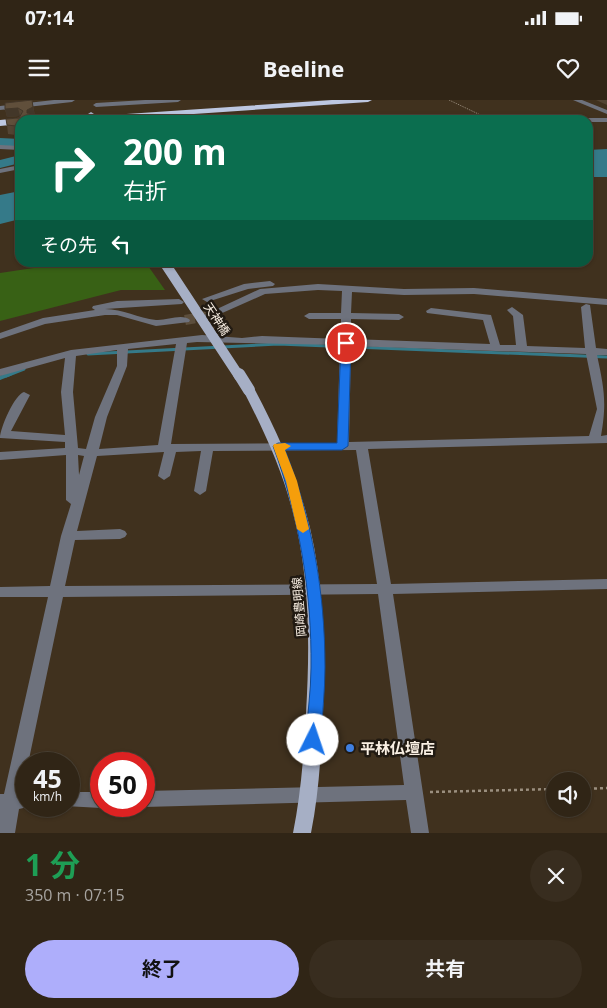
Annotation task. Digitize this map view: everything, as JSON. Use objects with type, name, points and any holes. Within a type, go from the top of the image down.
[{"type":"highway","points":[[127,115],[322,100]]},
{"type":"highway","points":[[135,115],[368,100]]},
{"type":"highway","points":[[0,125],[15,124]]},
{"type":"main road","name":"天神橋","points":[[167,267],[249,390]]},
{"type":"main road","name":"岡崎豊明線","points":[[249,390],[265,417],[292,481],[301,516],[314,589],[318,668],[310,794],[302,833]]},
{"type":"street","points":[[0,108],[72,100]]},
{"type":"street","points":[[90,115],[97,103],[178,100]]},
{"type":"street","points":[[576,100],[606,116]]},
{"type":"street","points":[[593,119],[606,116]]},
{"type":"street","points":[[0,147],[15,148]]},
{"type":"street","points":[[0,171],[15,168]]},
{"type":"street","points":[[207,299],[247,286],[271,284],[295,288]]},
{"type":"street","points":[[207,316],[263,291],[318,287],[404,292],[474,291],[603,305]]},
{"type":"street","points":[[342,446],[347,289]]},
{"type":"street","points":[[70,316],[114,303],[161,305],[179,302]]},
{"type":"street","points":[[573,306],[603,305]]},
{"type":"street","points":[[586,307],[591,352],[603,409],[594,439]]},
{"type":"street","points":[[512,310],[518,315],[522,349]]},
{"type":"street","points":[[431,311],[487,316],[496,348]]},
{"type":"street","points":[[0,336],[43,321],[105,312],[117,312],[156,323],[185,320]]},
{"type":"street","points":[[309,316],[399,317]]},
{"type":"street","points":[[0,373],[38,360],[71,353],[198,338],[241,342],[262,339],[607,352]]},
{"type":"street","points":[[164,476],[182,341]]},
{"type":"street","points":[[6,833],[68,536],[101,417],[122,366],[123,346]]},
{"type":"street","points":[[71,353],[67,392],[73,519]]},
{"type":"street","points":[[24,395],[2,434],[71,445],[92,453],[167,448],[361,446],[607,439]]},
{"type":"street","points":[[0,452],[21,436]]},
{"type":"street","points":[[0,456],[71,445]]},
{"type":"street","points":[[361,446],[385,589],[420,833]]},
{"type":"street","points":[[200,491],[208,447]]},
{"type":"street","points":[[68,536],[120,534]]},
{"type":"street","points":[[0,592],[385,589],[607,584]]},
{"type":"street","points":[[155,798],[415,792]]},
{"type":"path","points":[[449,100],[480,115]]},
{"type":"path","points":[[591,788],[607,788]]},
{"type":"path","points":[[415,792],[546,789]]},
{"type":"green space","points":[[40,267],[149,267],[165,290],[121,290],[0,321],[0,273]]},
{"type":"water","points":[[607,149],[607,177],[593,177],[593,150]]},
{"type":"water","points":[[15,192],[15,220],[0,224],[0,195]]},
{"type":"building","points":[[32,100],[33,107],[27,110],[27,113],[34,115],[21,115],[23,111],[18,108],[5,109],[5,103]]},
{"type":"building","points":[[15,118],[15,126],[7,125],[6,119]]},
{"type":"waterway","points":[[0,142],[15,143]]},
{"type":"waterway","points":[[0,164],[15,160]]},
{"type":"waterway","points":[[88,354],[278,344],[607,357]]},
{"type":"waterway","points":[[6,376],[24,369]]},
{"type":"waterway","points":[[0,378],[10,374]]},
{"type":"tunnel","points":[[185,320],[207,316]]},
{"type":"slow traffic","points":[[285,446],[278,446],[292,481],[303,529]]},
{"type":"place","name":"平林仏壇店","points":[[350,748]]},
{"type":"route","points":[[313,740],[318,668],[314,589],[301,516],[292,481],[278,446],[342,446],[346,343]]}]
